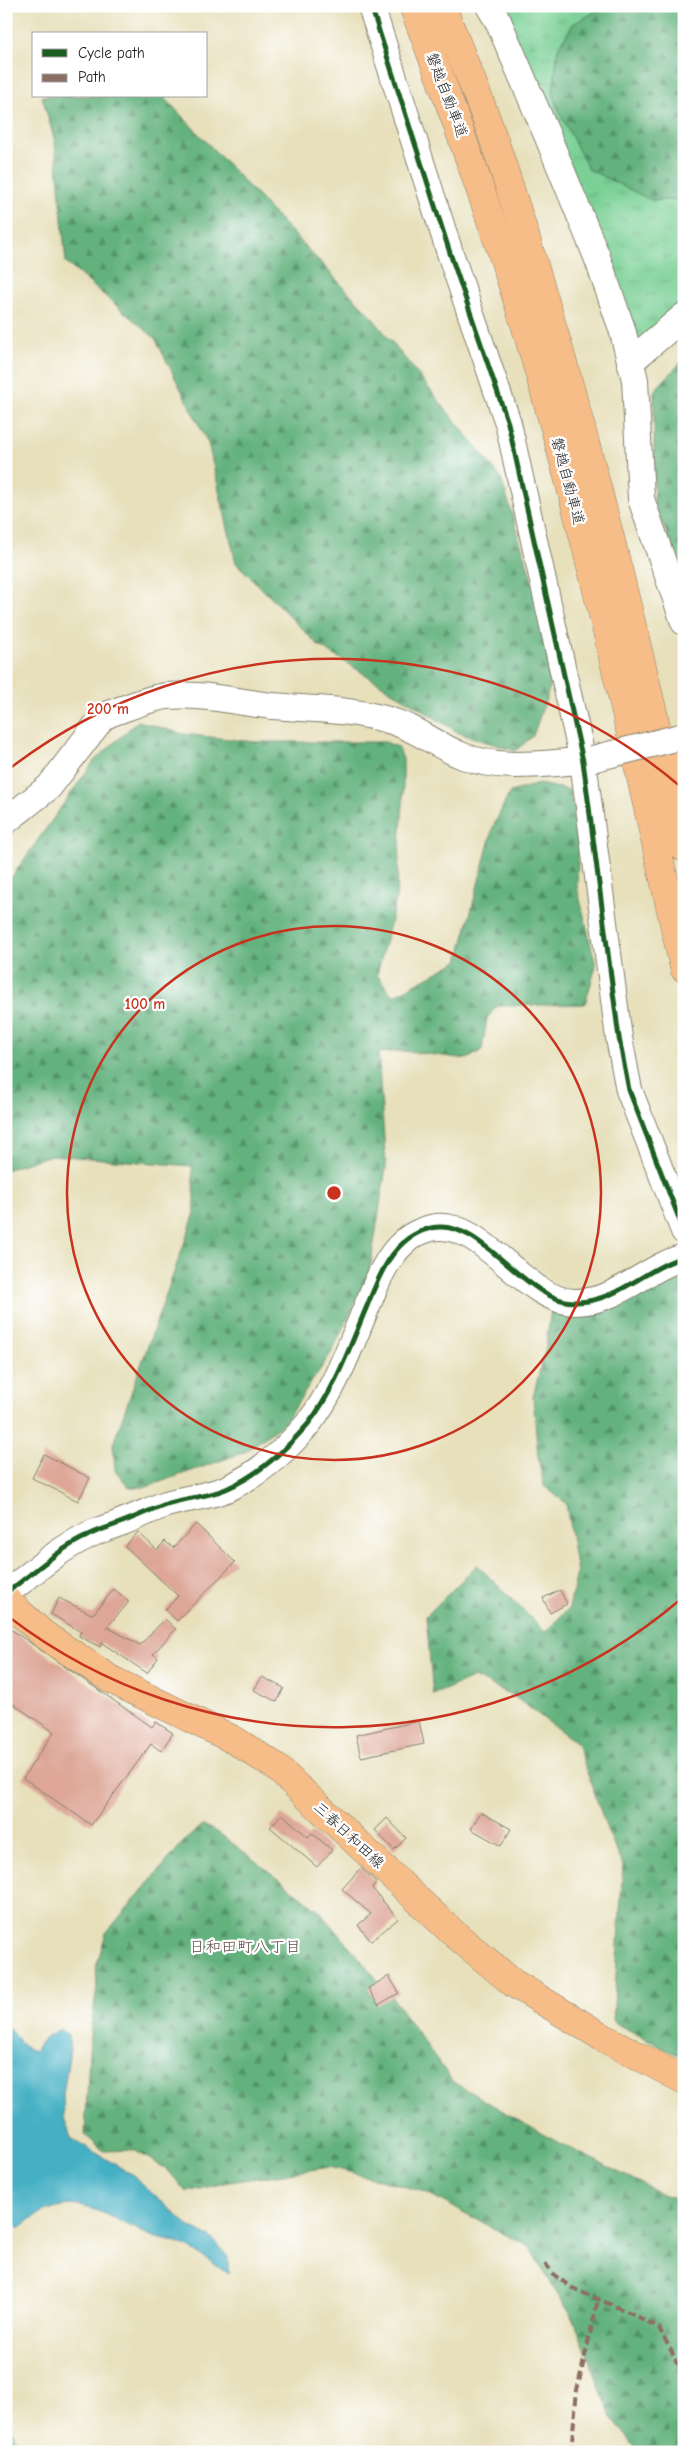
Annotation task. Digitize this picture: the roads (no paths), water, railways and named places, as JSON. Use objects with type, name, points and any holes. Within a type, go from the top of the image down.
[{"type":"main road","name":"磐越自動車道","points":[[413,6],[472,161],[529,338],[617,671],[684,968]]},
{"type":"main road","name":"磐越自動車道","points":[[442,6],[495,144],[553,325],[588,449],[638,647],[684,848]]},
{"type":"main road","name":"三春日和田線","points":[[6,1600],[43,1634],[110,1679],[234,1740],[275,1766],[451,1931],[513,1983],[604,2038],[684,2080]]},
{"type":"street","points":[[489,6],[498,22],[543,126],[597,257],[622,329],[635,380],[641,499],[684,622]]},
{"type":"street","points":[[372,9],[450,253],[508,423],[587,760],[619,1038],[629,1090],[684,1232]]},
{"type":"street","points":[[630,362],[684,316]]},
{"type":"street","points":[[6,821],[49,787],[102,718],[165,696],[203,696],[271,706],[350,712],[388,720],[413,729],[439,745],[465,757],[501,765],[587,760],[684,736]]},
{"type":"street","points":[[6,1593],[60,1552],[85,1536],[166,1504],[224,1490],[256,1473],[271,1461],[308,1423],[322,1403],[332,1386],[378,1278],[400,1246],[415,1235],[432,1228],[451,1229],[470,1236],[488,1248],[530,1284],[556,1298],[574,1302],[595,1300],[618,1292],[660,1267],[684,1257]]},
{"type":"water","points":[[8,2027],[23,2044],[34,2052],[45,2037],[61,2029],[68,2035],[70,2050],[63,2094],[64,2117],[71,2138],[133,2175],[190,2227],[210,2237],[228,2257],[228,2274],[186,2247],[151,2236],[85,2207],[69,2205],[54,2208],[37,2215],[19,2229],[11,2221],[6,2203]]},
{"type":"district","name":"日和田町八丁目","points":[[245,1946]]}]
